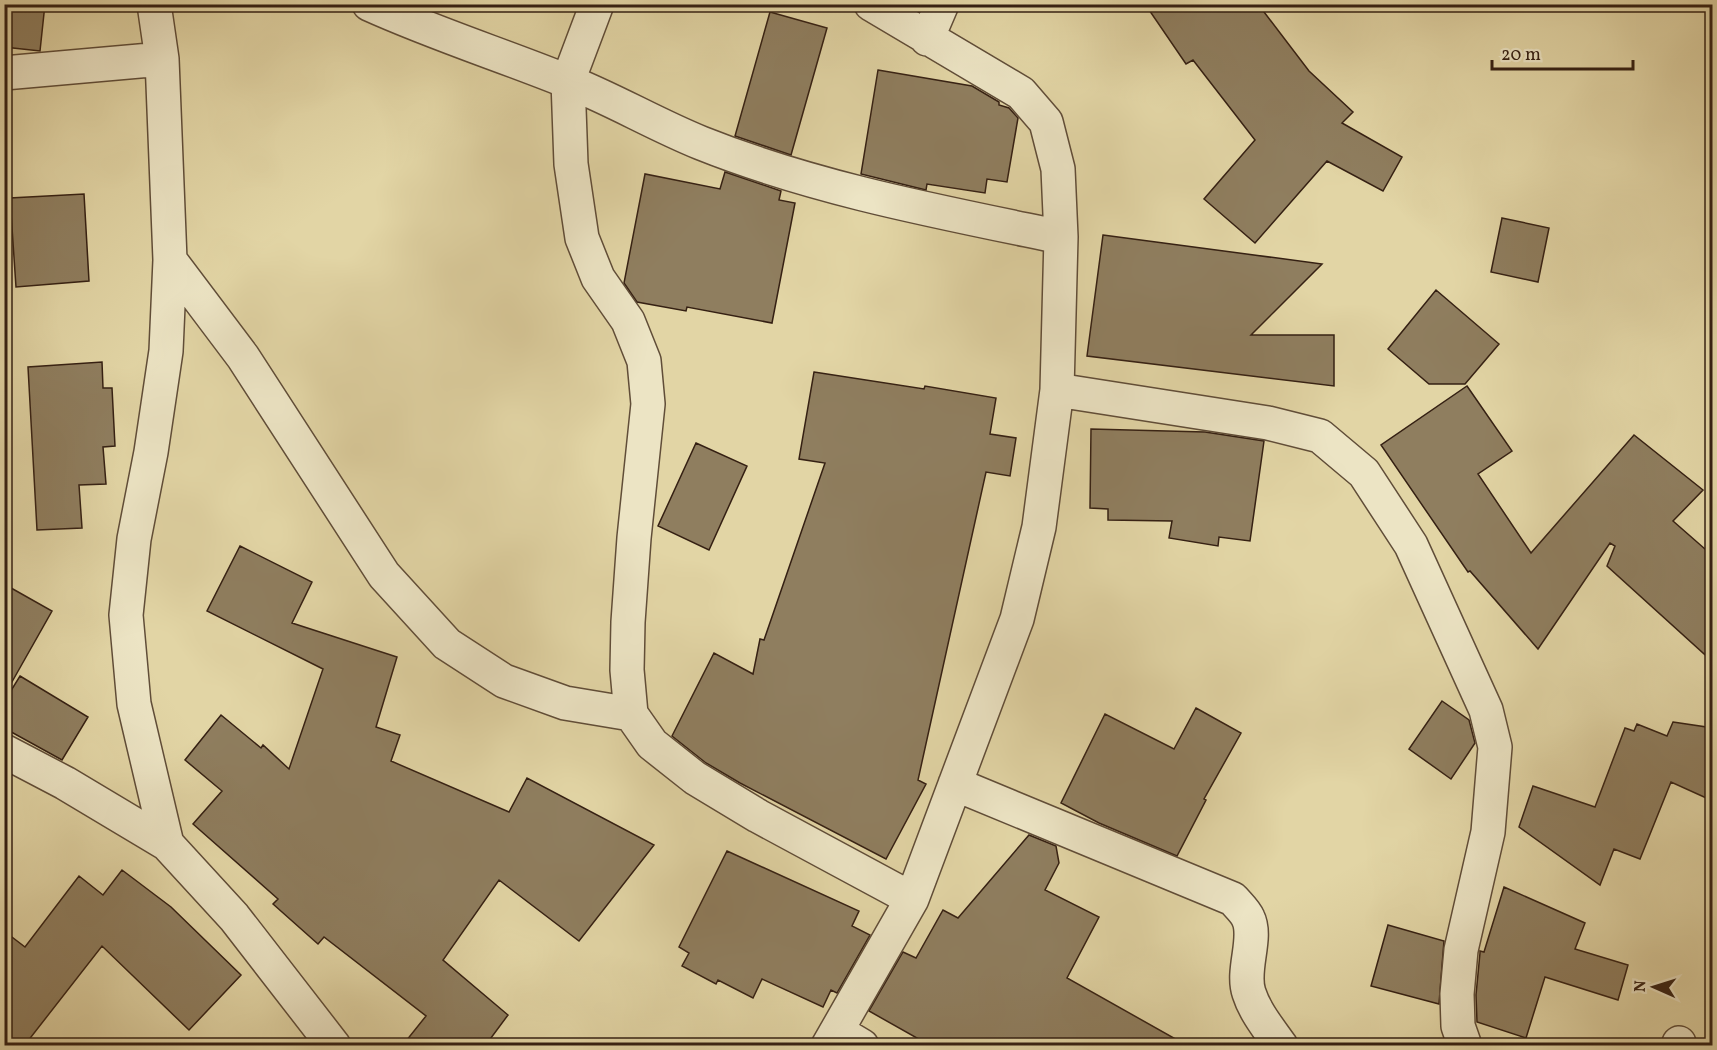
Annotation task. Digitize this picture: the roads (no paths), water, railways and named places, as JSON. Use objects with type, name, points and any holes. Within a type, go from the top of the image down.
[{"type":"street","points":[[154,4],[162,59],[170,260],[166,351],[151,452],[134,539],[126,615],[135,704],[167,844]]},
{"type":"street","points":[[369,4],[419,15],[700,143],[797,176],[930,210],[1061,237]]},
{"type":"street","points":[[597,4],[568,81],[571,164],[582,238],[598,278],[628,321],[644,361],[648,404],[628,622],[627,670],[631,714],[652,744],[694,778],[758,816],[912,899]]},
{"type":"street","points":[[842,1041],[912,899],[1017,619],[1038,527],[1057,390],[1061,237],[1058,169],[1046,122],[1021,93],[871,4]]},
{"type":"street","points":[[927,39],[942,4]]},
{"type":"street","points":[[4,74],[162,59]]},
{"type":"street","points":[[170,260],[243,357],[384,575],[447,644],[504,681],[565,703],[631,714]]},
{"type":"street","points":[[1057,390],[1268,423],[1320,436],[1364,473],[1411,545],[1486,710],[1496,747],[1488,832],[1461,950],[1456,1039]]},
{"type":"street","points":[[4,751],[65,783],[167,844],[234,917],[334,1046]]},
{"type":"street","points":[[956,784],[1233,899],[1249,919],[1251,943],[1246,970],[1248,992],[1262,1020],[1281,1046]]}]
